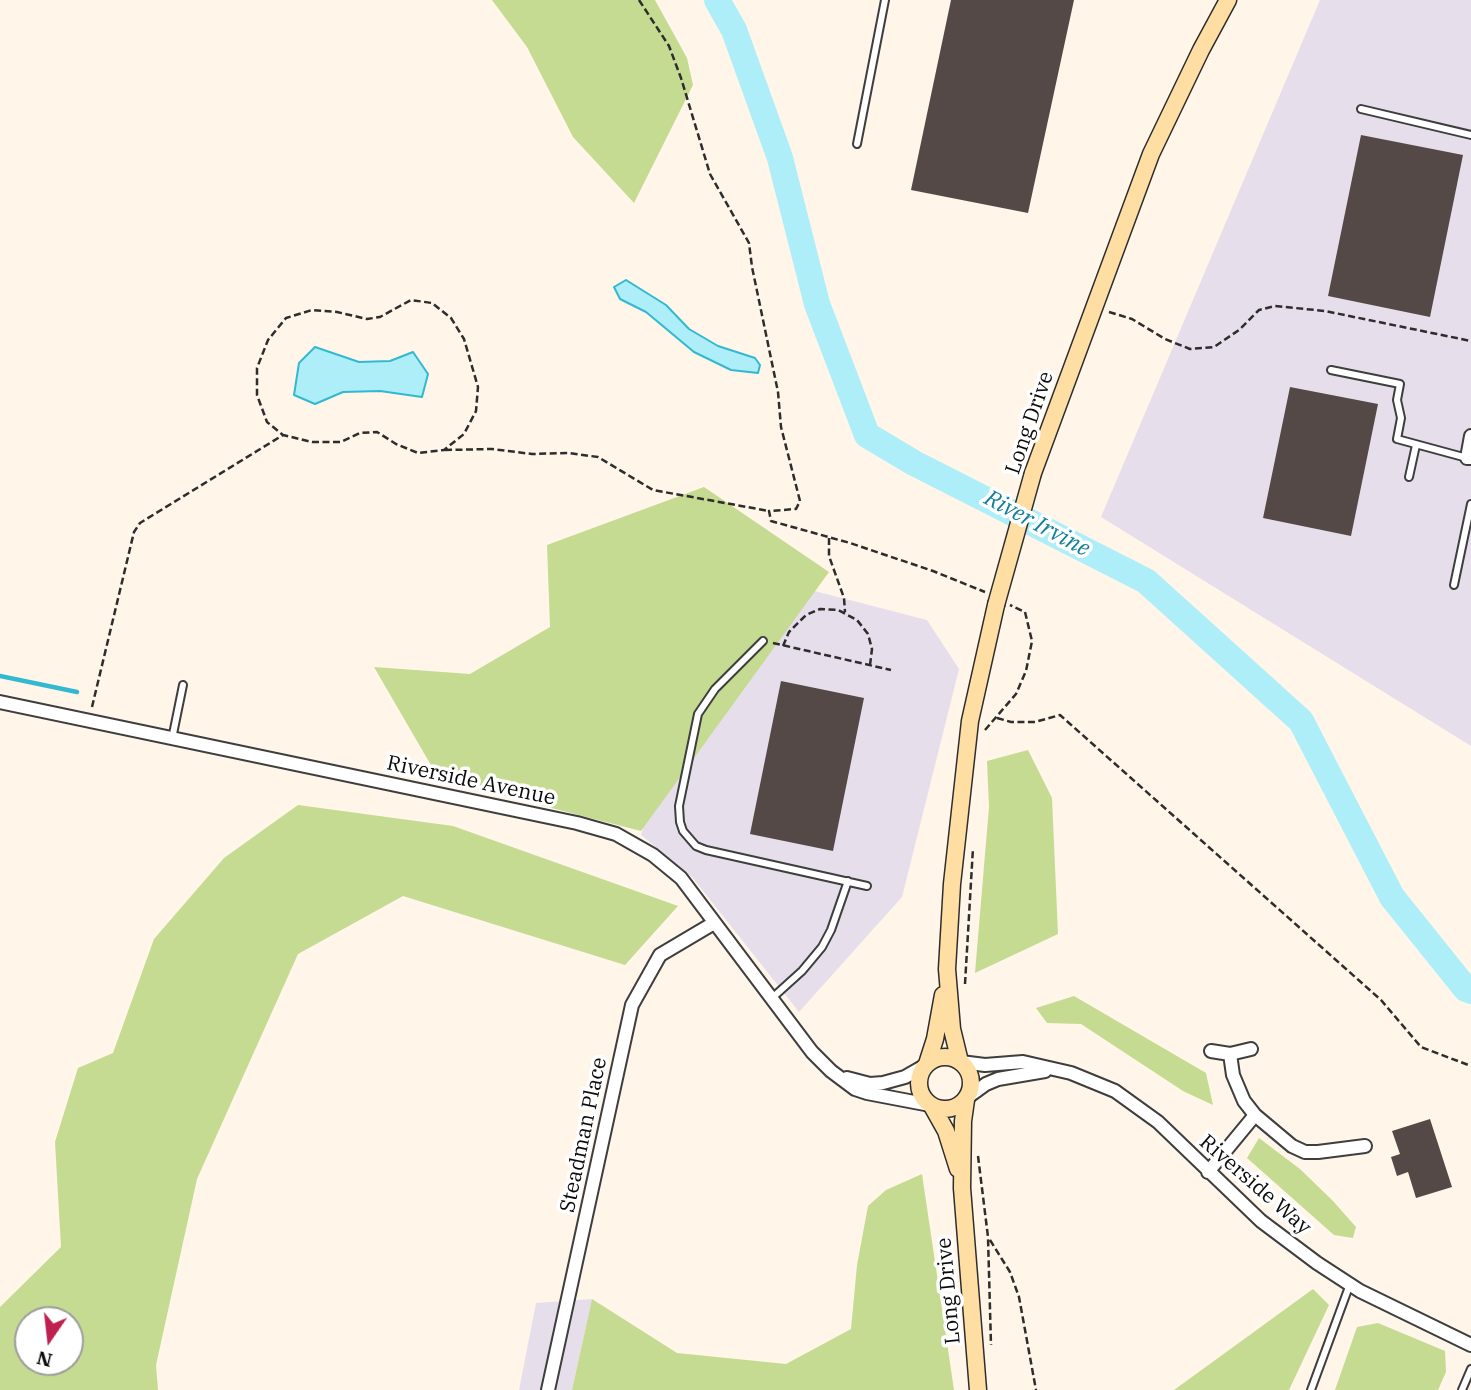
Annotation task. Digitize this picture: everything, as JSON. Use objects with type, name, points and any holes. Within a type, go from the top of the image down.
[{"type":"main road","name":"Long Drive","points":[[927,1064],[935,1039],[947,968],[951,884],[964,764],[981,666],[1033,474],[1151,154],[1228,0]]},
{"type":"main road","name":"Long Drive","points":[[947,968],[952,1029],[961,1062]]},
{"type":"main road","points":[[943,1057],[961,1062],[970,1075],[971,1090],[960,1105],[946,1110],[931,1106],[919,1090],[921,1072],[927,1064],[943,1057]]},
{"type":"main road","name":"Long Drive","points":[[967,1098],[963,1121],[962,1188],[978,1390]]},
{"type":"main road","name":"Long Drive","points":[[931,1106],[950,1143],[962,1188]]},
{"type":"street","points":[[1469,458],[1471,436]]},
{"type":"street","name":"Riverside Avenue","points":[[0,702],[598,828],[632,841],[668,866],[689,888],[812,1052],[831,1071],[855,1089],[931,1106]]},
{"type":"street","name":"Steadman Place","points":[[548,1390],[632,1005],[660,956],[714,923]]},
{"type":"street","points":[[1211,1051],[1230,1054],[1251,1049]]},
{"type":"street","points":[[1230,1054],[1237,1089],[1255,1115],[1292,1146],[1305,1152],[1365,1146]]},
{"type":"street","name":"Riverside Way","points":[[961,1062],[985,1065],[1023,1062],[1097,1083],[1129,1099],[1158,1122],[1261,1221],[1317,1263],[1430,1327],[1471,1345]]},
{"type":"street","name":"Riverside Avenue","points":[[831,1071],[870,1084],[905,1077],[927,1064]]},
{"type":"street","name":"Riverside Way","points":[[967,1098],[985,1084],[998,1079],[1056,1070]]},
{"type":"street","points":[[1208,1172],[1255,1115]]},
{"type":"lane","points":[[857,144],[885,0]]},
{"type":"lane","points":[[1361,110],[1471,135]]},
{"type":"lane","points":[[1331,370],[1400,384],[1397,400],[1401,418],[1397,439],[1469,458]]},
{"type":"lane","points":[[1409,477],[1416,445]]},
{"type":"lane","points":[[1454,585],[1471,504]]},
{"type":"lane","points":[[762,641],[715,689],[698,714],[679,806],[680,822],[689,839],[706,850],[867,886]]},
{"type":"lane","points":[[172,739],[183,685]]},
{"type":"lane","points":[[771,999],[802,971],[822,947],[831,930],[848,881]]},
{"type":"lane","points":[[1311,1390],[1350,1284]]},
{"type":"lane","points":[[1462,1390],[1471,1369]]},
{"type":"path","points":[[444,450],[464,434],[476,411],[478,387],[464,339],[451,318],[432,303],[411,300],[380,317],[367,319],[312,310],[286,318],[268,340],[257,368],[257,395],[267,422],[282,435],[313,442],[341,442],[360,433],[377,432],[418,453],[492,449],[532,454],[568,453],[598,457],[653,490],[769,511],[796,509],[800,501],[781,427],[778,392],[749,243],[710,174],[669,46],[639,0]]},
{"type":"path","points":[[1102,311],[1132,319],[1165,339],[1190,349],[1214,346],[1239,330],[1259,310],[1275,306],[1325,311],[1471,341]]},
{"type":"path","points":[[89,721],[134,532],[140,523],[282,435]]},
{"type":"path","points":[[769,511],[771,522],[802,528],[969,584]]},
{"type":"path","points":[[829,538],[829,556],[844,598],[845,612]]},
{"type":"path","points":[[783,646],[789,632],[806,615],[830,609],[845,612],[857,620],[867,634],[872,649],[870,665]]},
{"type":"path","points":[[985,724],[985,730],[1016,694],[1026,671],[1032,641],[1025,612]]},
{"type":"path","points":[[762,641],[891,670]]},
{"type":"path","points":[[996,717],[1011,722],[1035,722],[1060,715],[1381,1000],[1421,1047],[1471,1066]]},
{"type":"path","points":[[964,990],[973,848]]},
{"type":"path","points":[[968,1150],[979,1157],[988,1237],[991,1349]]},
{"type":"path","points":[[988,1237],[1010,1272],[1018,1297],[1036,1390]]},
{"type":"shaded area","points":[[1320,0],[1471,0],[1471,746],[1101,517]]},
{"type":"shaded area","points":[[768,579],[927,620],[959,669],[902,897],[799,1012],[692,877],[641,835],[682,707]]},
{"type":"shaded area","points":[[592,1299],[572,1390],[519,1390],[536,1303]]},
{"type":"green space","points":[[492,0],[655,0],[687,58],[693,85],[634,203],[573,137],[527,47]]},
{"type":"green space","points":[[704,487],[829,572],[641,831],[439,779],[374,667],[470,674],[550,627],[547,545]]},
{"type":"green space","points":[[1028,750],[1052,798],[1058,934],[975,973],[989,807],[987,761]]},
{"type":"green space","points":[[298,805],[453,826],[678,906],[625,965],[403,896],[298,954],[197,1179],[156,1365],[158,1390],[0,1390],[0,1307],[61,1247],[55,1142],[78,1068],[113,1053],[154,939],[224,858]]},
{"type":"green space","points":[[1074,996],[1206,1073],[1213,1105],[1183,1091],[1081,1024],[1047,1023],[1036,1008]]},
{"type":"green space","points":[[1259,1138],[1300,1169],[1333,1201],[1356,1227],[1353,1238],[1334,1235],[1247,1158]]},
{"type":"green space","points":[[922,1174],[954,1390],[572,1390],[592,1299],[677,1353],[786,1364],[851,1329],[857,1265],[868,1206],[886,1190]]},
{"type":"green space","points":[[1313,1289],[1329,1305],[1289,1390],[1174,1390]]},
{"type":"green space","points":[[1378,1323],[1445,1351],[1446,1372],[1438,1390],[1335,1390],[1357,1327]]},
{"type":"water","points":[[626,280],[666,305],[689,329],[718,346],[755,358],[760,365],[758,373],[731,370],[694,352],[646,312],[620,299],[614,287]]},
{"type":"water","points":[[315,347],[359,362],[390,361],[413,352],[428,374],[422,397],[380,391],[343,392],[315,404],[294,395],[299,363]]},
{"type":"building","points":[[951,0],[1074,0],[1028,213],[911,190]]},
{"type":"building","points":[[1361,135],[1463,155],[1430,317],[1328,296]]},
{"type":"building","points":[[1290,387],[1378,404],[1351,536],[1263,518]]},
{"type":"building","points":[[781,681],[864,698],[833,851],[750,834]]},
{"type":"building","points":[[1430,1119],[1452,1187],[1416,1198],[1408,1172],[1397,1176],[1391,1157],[1400,1154],[1392,1131]]},
{"type":"waterway","name":"River Irvine","points":[[717,0],[734,30],[780,158],[817,304],[867,435],[914,463],[1146,581],[1301,721],[1392,897],[1466,989],[1471,991]]},
{"type":"waterway","points":[[0,676],[77,692]]}]
